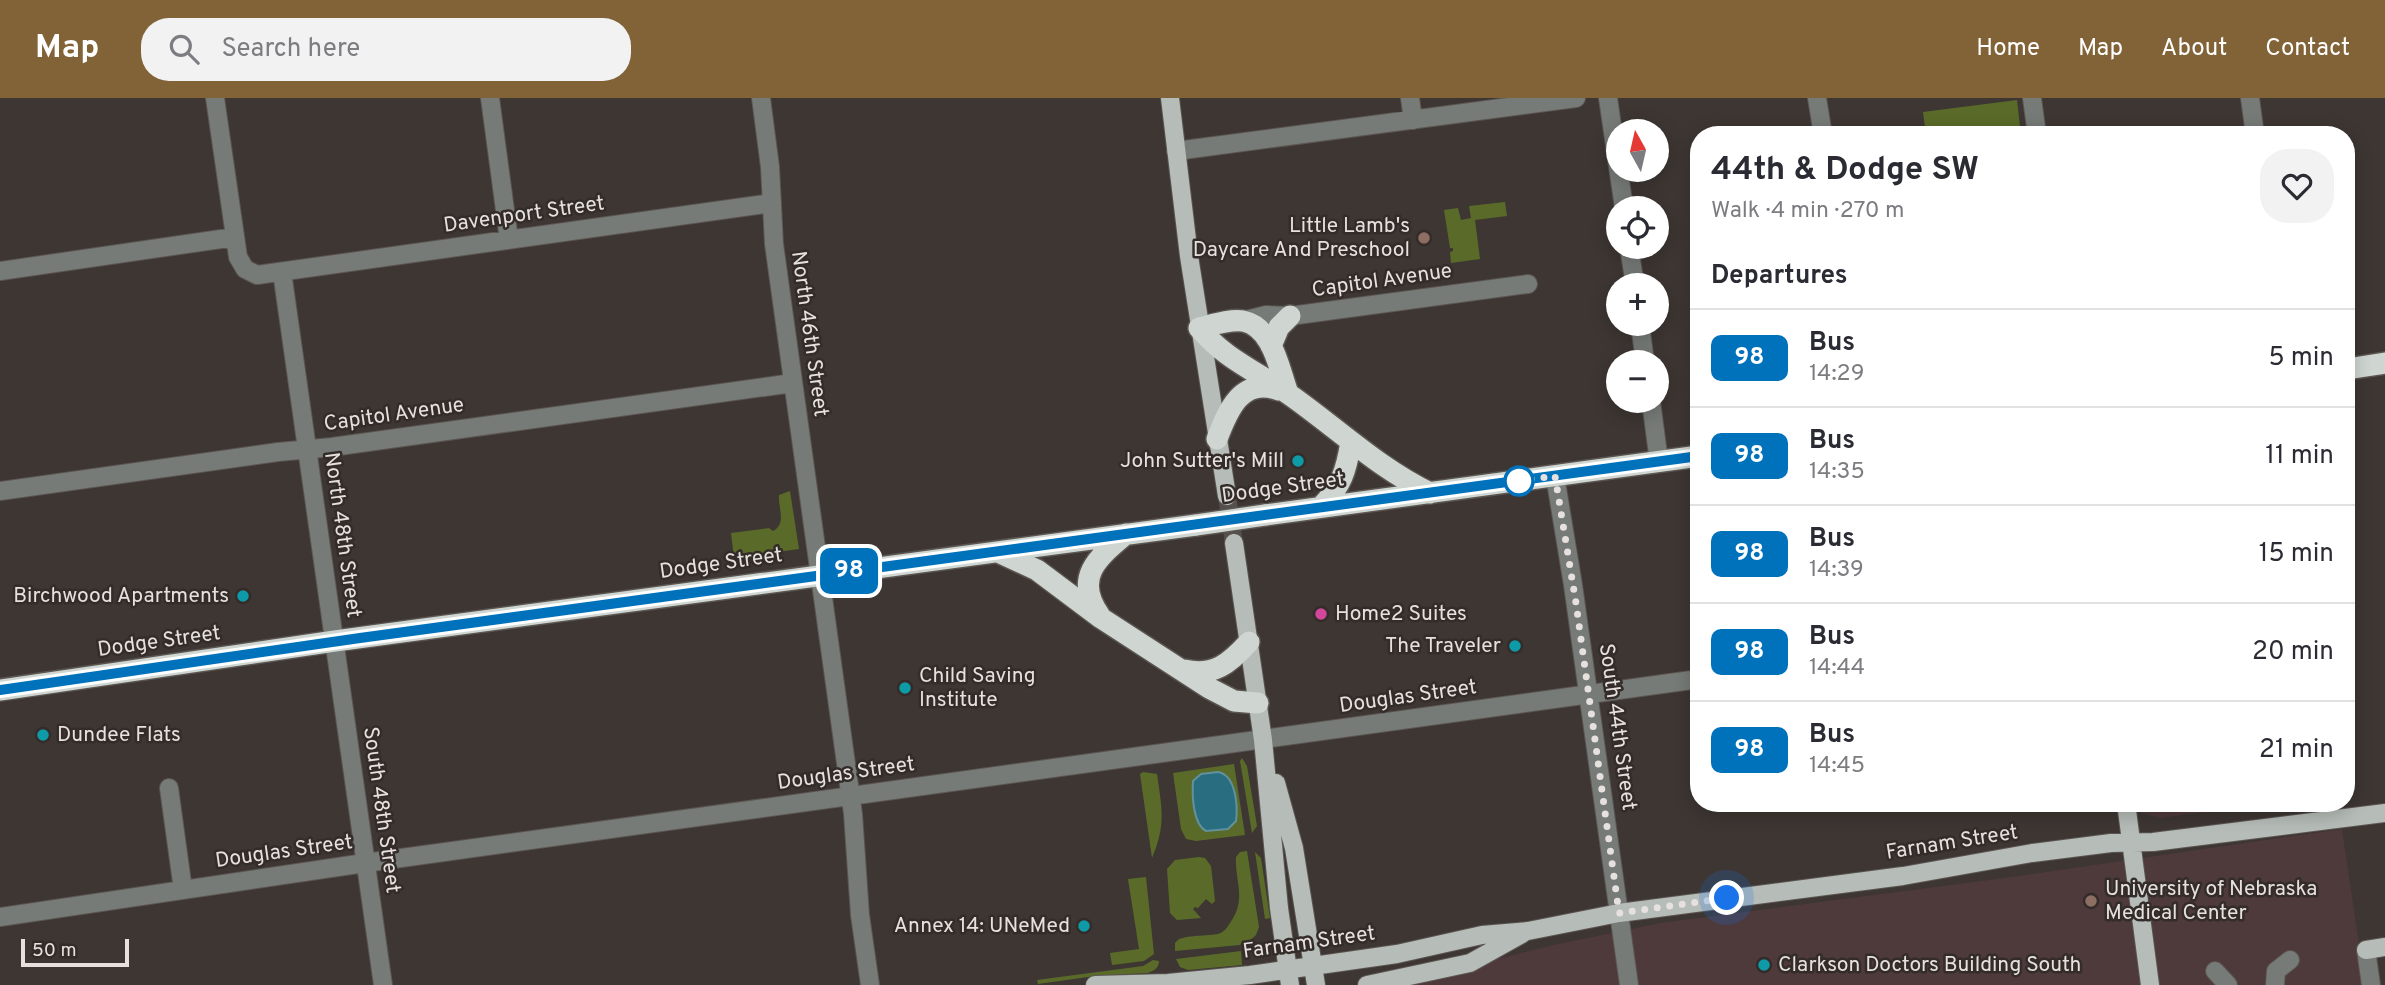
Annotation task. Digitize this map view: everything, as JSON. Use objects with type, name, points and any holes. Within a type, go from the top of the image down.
[{"type":"highway","points":[[1271,346],[1279,327],[1290,316]]},
{"type":"highway","points":[[1199,328],[1242,321],[1260,330],[1271,346],[1287,393]]},
{"type":"highway","points":[[1199,328],[1220,349],[1252,373],[1287,393],[1399,477],[1430,493]]},
{"type":"highway","points":[[2355,368],[2385,363]]},
{"type":"highway","points":[[1217,439],[1230,408],[1244,393],[1266,387],[1287,393]]},
{"type":"highway","points":[[1321,507],[1343,478],[1351,442]]},
{"type":"highway","name":"Dodge Street","points":[[0,690],[1690,457]]},
{"type":"highway","points":[[1101,618],[1089,594],[1091,570],[1100,556],[1126,534]]},
{"type":"highway","points":[[996,552],[1037,570],[1101,618],[1175,667],[1230,699],[1258,704]]},
{"type":"highway","points":[[1175,667],[1198,672],[1219,669],[1249,642]]},
{"type":"main road","points":[[1170,98],[1199,328],[1227,496]]},
{"type":"main road","points":[[1234,543],[1264,740],[1279,908],[1289,977]]},
{"type":"main road","points":[[1264,740],[1294,848],[1316,985]]},
{"type":"main road","name":"Farnam Street","points":[[2355,811],[2385,813]]},
{"type":"main road","points":[[2127,812],[2150,985]]},
{"type":"main road","name":"Farnam Street","points":[[1095,985],[1289,977],[1313,966],[1397,954],[1482,935],[1528,931],[1619,913],[1903,876],[2032,853],[2153,842],[2335,812]]},
{"type":"main road","name":"Farnam Street","points":[[1367,985],[1470,963],[1528,931]]},
{"type":"main road","points":[[2366,950],[2385,947]]},
{"type":"street","points":[[215,98],[239,261],[248,272],[257,275],[282,272]]},
{"type":"street","points":[[490,98],[509,240]]},
{"type":"street","name":"North 46th Street","points":[[761,98],[774,244],[851,797],[860,915],[870,985]]},
{"type":"street","points":[[1410,98],[1413,120]]},
{"type":"street","points":[[1176,151],[1576,98]]},
{"type":"street","points":[[1608,98],[1622,196]]},
{"type":"street","points":[[1817,98],[1822,126]]},
{"type":"street","points":[[2032,98],[2036,126]]},
{"type":"street","points":[[2250,98],[2254,126]]},
{"type":"street","name":"Davenport Street","points":[[282,272],[772,204]]},
{"type":"street","points":[[0,271],[234,237]]},
{"type":"street","name":"North 48th Street","points":[[282,272],[335,642]]},
{"type":"street","name":"Capitol Avenue","points":[[1242,321],[1266,315],[1290,316],[1528,284]]},
{"type":"street","name":"Capitol Avenue","points":[[0,491],[793,383]]},
{"type":"street","points":[[1653,413],[1659,462]]},
{"type":"street","name":"South 44th Street","points":[[1555,476],[1589,695],[1629,985]]},
{"type":"street","name":"South 48th Street","points":[[335,642],[383,985]]},
{"type":"street","name":"Douglas Street","points":[[0,916],[1690,680]]},
{"type":"street","points":[[169,788],[183,890]]},
{"type":"street","points":[[2366,950],[2371,985]]},
{"type":"street","points":[[2274,985],[2276,971],[2290,960]]},
{"type":"street","points":[[2215,971],[2228,985]]},
{"type":"shaded area","points":[[2141,812],[2206,812],[2160,818]]},
{"type":"shaded area","name":"University of Nebraska Medical Center","points":[[2342,829],[2365,985],[1393,985],[1549,946],[1660,923],[1997,879]]},
{"type":"green space","points":[[2017,100],[2020,126],[1925,126],[1923,112]]},
{"type":"green space","points":[[1505,202],[1507,216],[1475,220],[1480,259],[1451,263],[1450,252],[1453,248],[1450,248],[1444,210],[1458,208],[1461,220],[1471,218],[1469,206]]},
{"type":"green space","points":[[790,491],[799,549],[734,558],[731,533],[769,528],[773,531],[781,520],[779,495]]},
{"type":"green space","points":[[1242,758],[1247,766],[1257,826],[1252,833],[1240,761]]},
{"type":"green space","points":[[1234,764],[1245,835],[1196,841],[1186,839],[1181,829],[1173,773]]},
{"type":"green space","points":[[1140,774],[1157,774],[1160,797],[1161,826],[1152,858]]},
{"type":"green space","points":[[1247,851],[1259,927],[1256,935],[1240,945],[1175,951],[1175,943],[1179,939],[1218,934],[1228,927],[1239,898],[1236,857],[1240,852]]},
{"type":"green space","points":[[1255,852],[1261,858],[1270,918],[1265,919]]},
{"type":"green space","points":[[1205,858],[1211,866],[1215,901],[1212,904],[1206,899],[1198,908],[1193,909],[1201,918],[1177,920],[1170,913],[1167,869],[1175,860]]},
{"type":"green space","points":[[1146,877],[1154,954],[1144,961],[1112,965],[1110,953],[1139,949],[1128,879]]},
{"type":"green space","points":[[1241,951],[1242,965],[1188,970],[1180,967],[1176,959]]},
{"type":"green space","points":[[1153,960],[1159,961],[1158,966],[1147,973],[1095,976],[1038,984],[1037,980],[1143,966]]},
{"type":"water","points":[[1201,774],[1224,774],[1232,785],[1237,807],[1236,821],[1228,829],[1206,831],[1196,816],[1193,781]]},
{"type":"tunnel","points":[[1227,496],[1234,543]]},
{"type":"bus line","name":"98","points":[[0,690],[781,580],[1690,457]]},
{"type":"place","name":"Little Lamb's Daycare And Preschool","points":[[1424,238]]},
{"type":"place","name":"John Sutter's Mill","points":[[1298,461]]},
{"type":"place","name":"Birchwood Apartments","points":[[243,596]]},
{"type":"place","name":"Home2 Suites","points":[[1321,614]]},
{"type":"place","name":"The Traveler","points":[[1515,646]]},
{"type":"place","name":"Child Saving Institute","points":[[905,688]]},
{"type":"place","name":"Dundee Flats","points":[[43,735]]},
{"type":"place","name":"University of Nebraska Medical Center","points":[[2091,901]]},
{"type":"place","name":"Annex 14: UNeMed","points":[[1084,926]]},
{"type":"place","name":"Clarkson Doctors Building South","points":[[1764,965]]},
{"type":"route","points":[[1519,481],[1555,476],[1576,603],[1619,913],[1727,898]]}]
